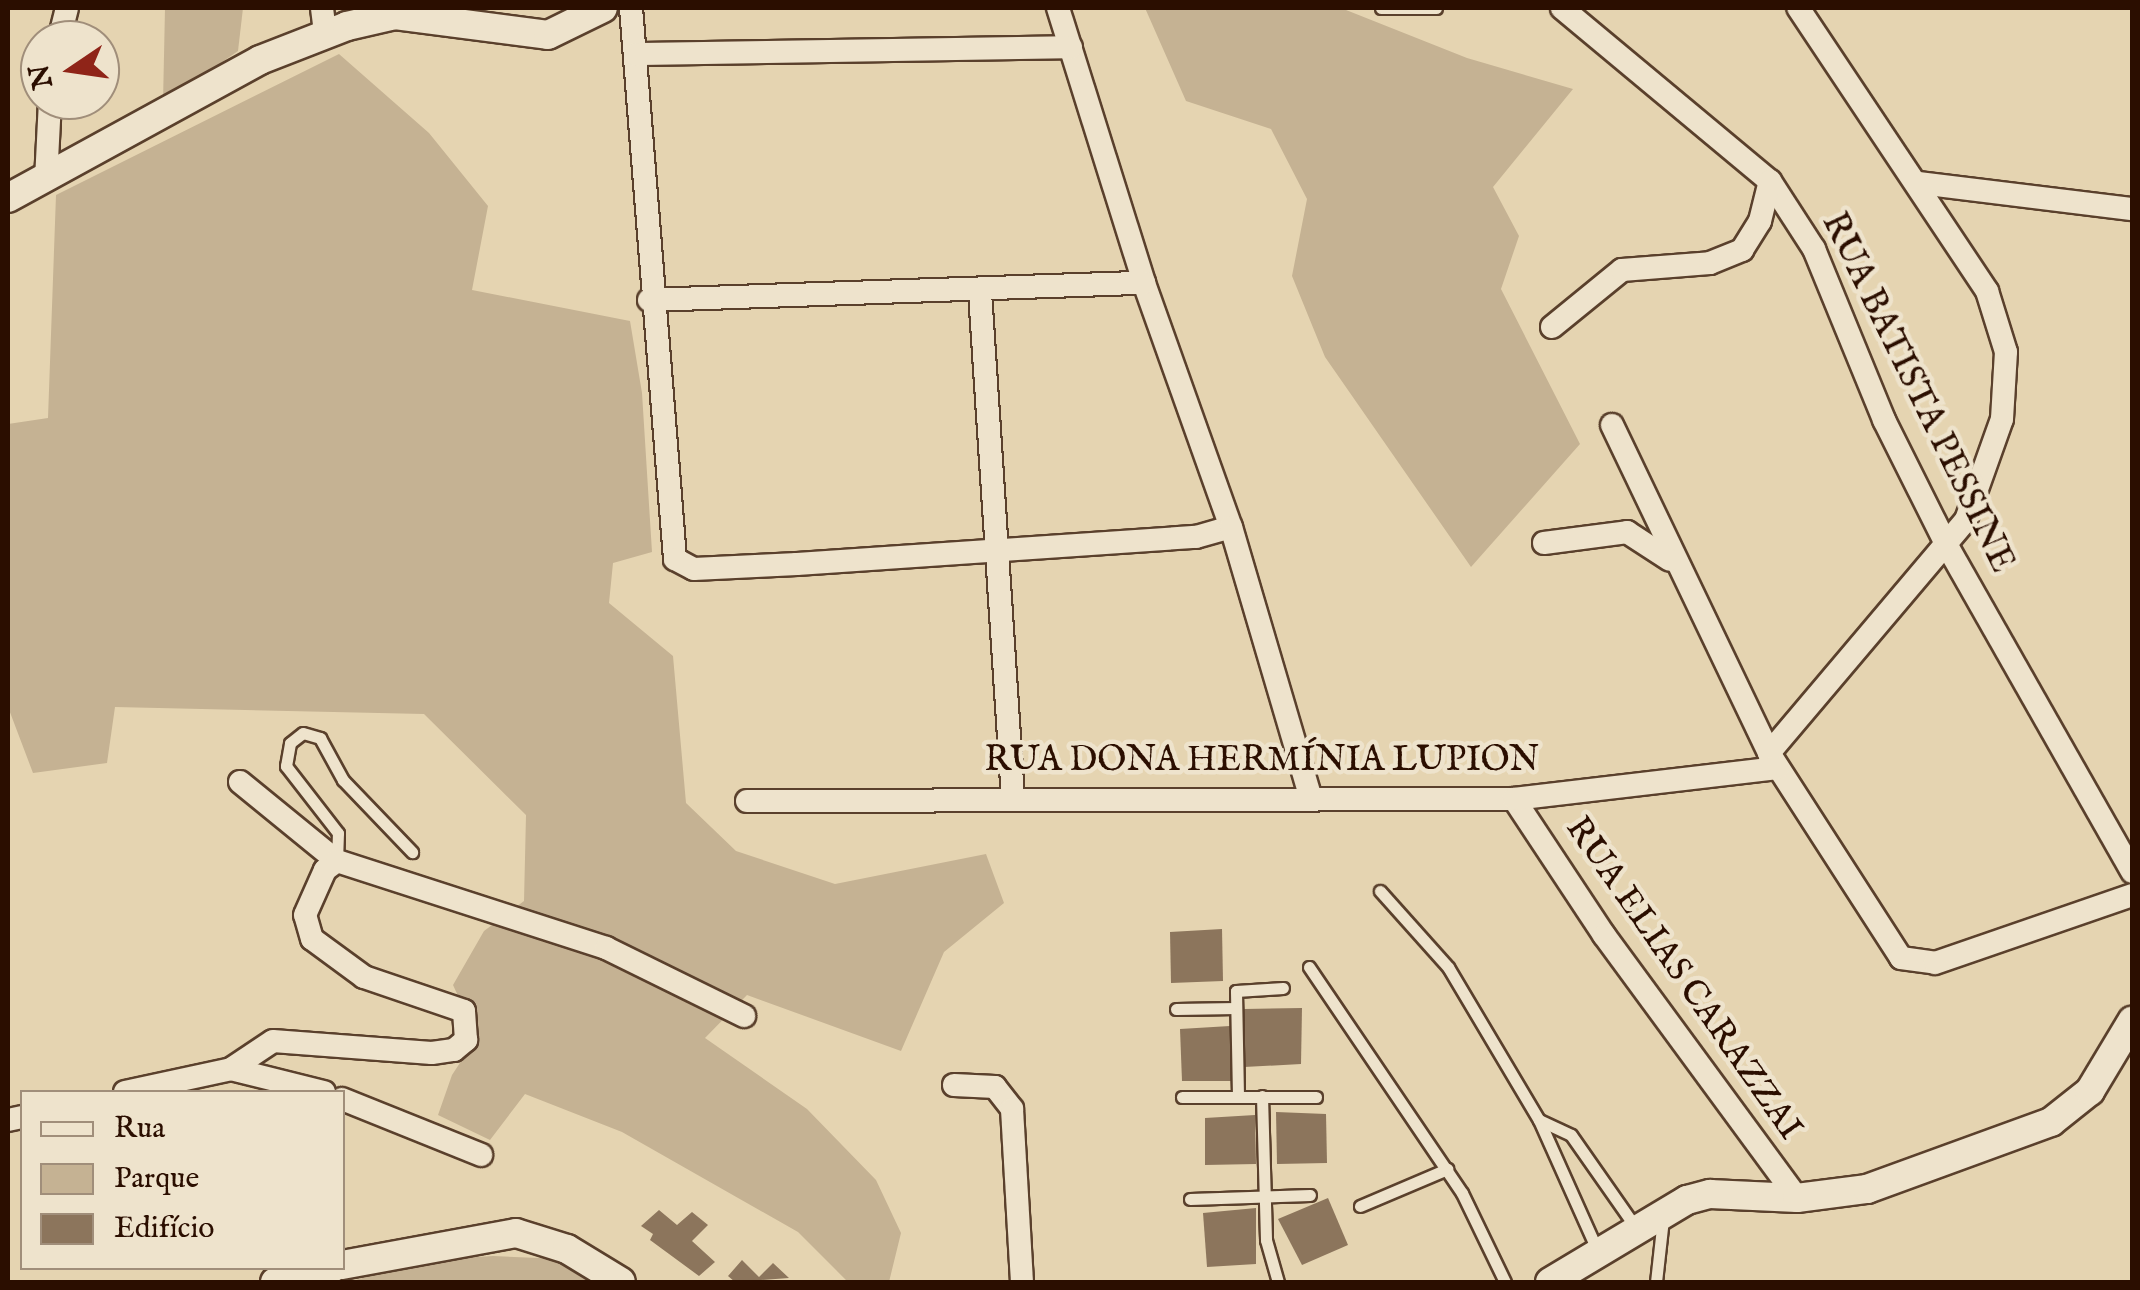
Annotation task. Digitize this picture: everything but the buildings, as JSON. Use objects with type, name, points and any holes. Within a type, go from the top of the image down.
[{"type":"street","points":[[8,198],[324,21],[395,15],[548,35],[603,8]]},
{"type":"street","points":[[631,8],[669,538],[675,559],[694,568],[1196,537],[1231,528]]},
{"type":"street","points":[[1058,8],[1144,283],[1231,528],[1310,796]]},
{"type":"street","name":"RUA BATISTA PESSINE","points":[[1562,8],[1770,181],[1814,249],[1884,420],[1946,544],[2132,872]]},
{"type":"street","points":[[1773,761],[1966,520],[2002,419],[2006,352],[1986,292],[1919,183],[1798,8]]},
{"type":"street","points":[[636,54],[1071,47]]},
{"type":"street","points":[[46,180],[49,120]]},
{"type":"street","points":[[1552,327],[1622,270],[1710,263],[1742,250],[1760,222],[1770,181]]},
{"type":"street","points":[[1919,183],[2132,209]]},
{"type":"street","points":[[650,300],[980,292],[1144,283]]},
{"type":"street","points":[[980,292],[1012,798]]},
{"type":"street","points":[[1612,425],[1673,562],[1773,761],[1901,958],[1916,965],[2132,895]]},
{"type":"street","points":[[1544,543],[1627,532],[1673,562]]},
{"type":"street","name":"RUA DONA HERMÍNIA LUPION","points":[[747,801],[1012,798],[1132,803],[1310,796],[1514,799],[1773,761]]},
{"type":"street","points":[[240,782],[337,861],[606,948],[744,1016]]},
{"type":"street","name":"RUA ELIAS CARAZZAI","points":[[1514,799],[1604,936],[1797,1198]]},
{"type":"street","points":[[134,1090],[231,1069],[273,1041],[432,1052],[454,1050],[466,1040],[464,1011],[364,977],[312,938],[305,914],[325,870],[337,861]]},
{"type":"street","points":[[1550,1282],[1664,1210],[1710,1194],[1797,1198],[1867,1189],[2051,1122],[2090,1091],[2132,1021]]},
{"type":"street","points":[[231,1069],[316,1090]]},
{"type":"street","points":[[954,1085],[994,1087],[1012,1109],[1022,1282]]},
{"type":"street","points":[[345,1100],[481,1155]]},
{"type":"street","points":[[345,1264],[516,1234],[540,1236],[621,1282]]},
{"type":"street","points":[[274,1282],[324,1270]]},
{"type":"lane","points":[[1381,8],[1436,8]]},
{"type":"lane","points":[[337,861],[338,833],[286,766],[290,743],[304,733],[320,738],[343,780],[412,852]]},
{"type":"lane","points":[[1380,891],[1448,967],[1539,1120],[1598,1252]]},
{"type":"lane","points":[[1309,967],[1447,1169],[1505,1282]]},
{"type":"lane","points":[[1238,1096],[1236,991],[1283,988]]},
{"type":"lane","points":[[1176,1009],[1236,1008]]},
{"type":"lane","points":[[1182,1096],[1316,1097]]},
{"type":"lane","points":[[1262,1096],[1266,1240],[1278,1282]]},
{"type":"lane","points":[[1539,1120],[1571,1135],[1636,1228]]},
{"type":"lane","points":[[1360,1206],[1447,1169]]},
{"type":"lane","points":[[1190,1199],[1310,1195]]},
{"type":"lane","points":[[1656,1282],[1664,1210]]},
{"type":"green space","points":[[165,8],[243,8],[238,51],[163,103]]},
{"type":"green space","points":[[1145,8],[1341,8],[1467,58],[1573,89],[1493,187],[1519,236],[1501,289],[1580,444],[1471,567],[1325,357],[1292,276],[1307,199],[1271,129],[1186,101]]},
{"type":"green space","points":[[339,54],[429,133],[488,206],[472,290],[630,321],[642,393],[652,552],[613,563],[609,603],[673,656],[686,803],[736,851],[835,884],[986,854],[1004,903],[944,952],[901,1051],[747,995],[705,1038],[807,1109],[876,1180],[901,1233],[889,1282],[848,1282],[798,1232],[622,1132],[525,1094],[490,1140],[438,1115],[452,1075],[477,1037],[453,985],[484,931],[524,901],[526,815],[424,714],[115,707],[107,763],[33,773],[8,707],[8,424],[48,418],[56,195]]},
{"type":"green space","points":[[493,1256],[563,1259],[595,1282],[348,1282],[428,1260]]}]
